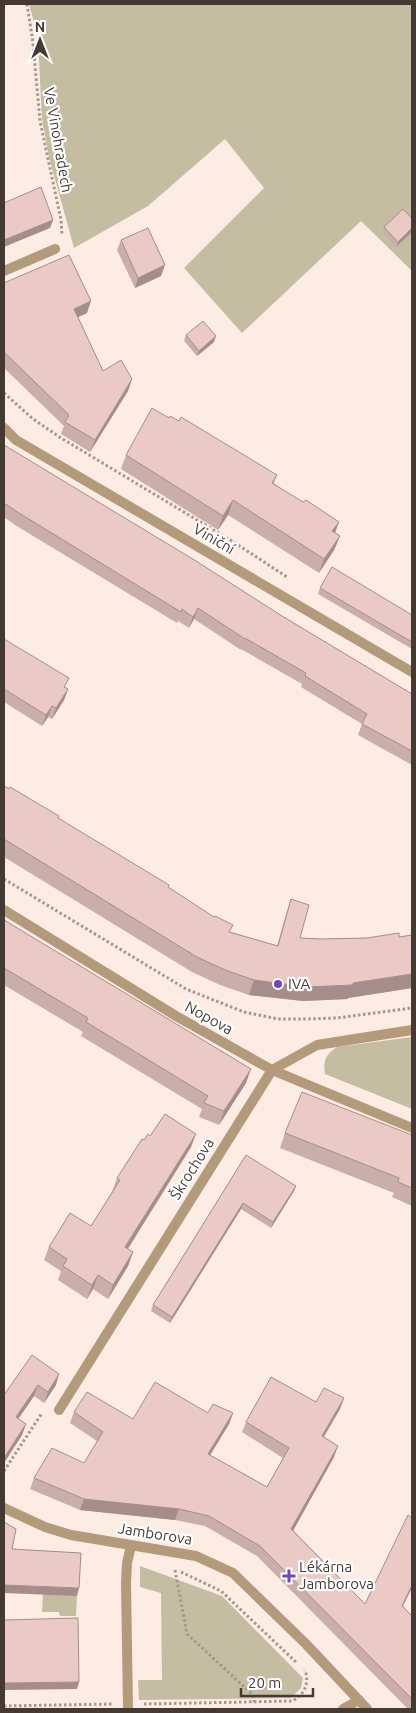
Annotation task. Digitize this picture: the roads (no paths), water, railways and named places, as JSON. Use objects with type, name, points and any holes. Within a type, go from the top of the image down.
[{"type":"street","points":[[4,271],[55,249]]},
{"type":"street","name":"Viniční","points":[[4,428],[16,440],[412,672]]},
{"type":"street","name":"Nopova","points":[[4,910],[176,1016],[272,1070],[412,1128]]},
{"type":"street","name":"Škrochova","points":[[59,1410],[272,1070],[317,1045],[412,1030]]},
{"type":"street","name":"Jamborova","points":[[4,1508],[45,1527],[71,1535],[196,1556],[233,1573],[306,1644],[367,1709]]},
{"type":"street","points":[[128,1707],[126,1583],[127,1563],[131,1546]]},
{"type":"street","points":[[343,1709],[359,1700]]},
{"type":"place","name":"IVA","points":[[278,984]]},
{"type":"place","name":"Lékárna Jamborova","points":[[289,1576]]}]
